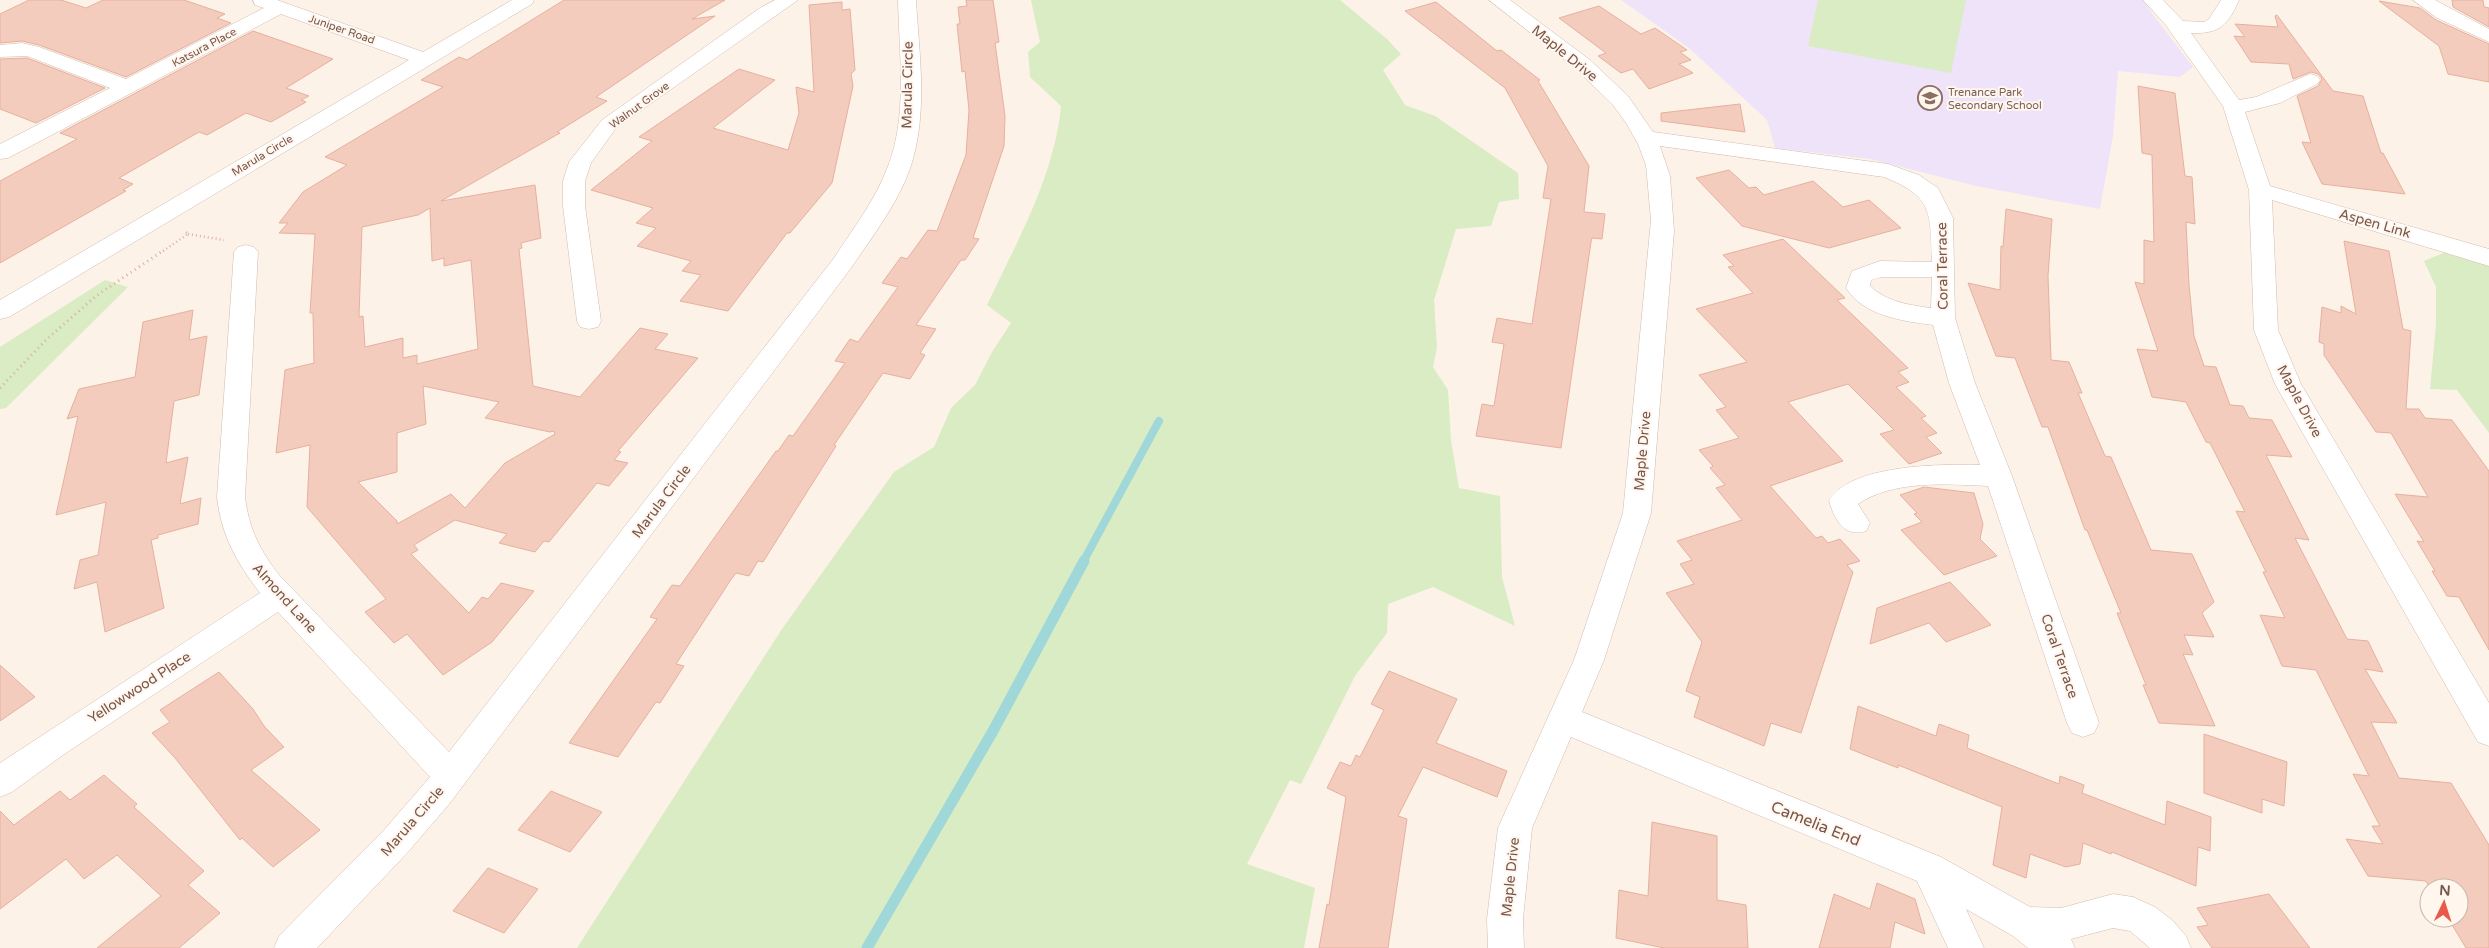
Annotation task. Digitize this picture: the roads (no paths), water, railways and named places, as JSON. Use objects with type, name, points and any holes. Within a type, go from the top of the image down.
[{"type":"street","name":"Juniper Road","points":[[258,0],[425,59]]},
{"type":"street","name":"Marula Circle","points":[[0,311],[524,0]]},
{"type":"street","name":"Walnut Grove","points":[[589,321],[574,206],[574,181],[580,162],[609,124],[767,12],[789,0]]},
{"type":"street","name":"Marula Circle","points":[[292,948],[396,841],[450,776],[843,263],[886,191],[902,158],[909,122],[907,0]]},
{"type":"street","name":"Maple Drive","points":[[1498,0],[1586,66],[1621,102],[1650,145],[1661,187],[1662,231],[1637,513],[1589,660],[1515,828],[1505,919],[1506,948]]},
{"type":"street","name":"Maple Drive","points":[[2152,0],[2177,27],[2233,106],[2260,190],[2266,330],[2288,384],[2489,732]]},
{"type":"street","points":[[2177,27],[2204,28],[2216,25],[2222,20],[2230,0]]},
{"type":"street","points":[[2422,0],[2444,14],[2489,36]]},
{"type":"street","name":"Katsura Place","points":[[0,153],[280,7]]},
{"type":"street","points":[[0,51],[22,49],[32,51],[127,87]]},
{"type":"street","points":[[2233,106],[2246,107],[2267,102],[2310,80]]},
{"type":"street","name":"Coral Terrace","points":[[1645,137],[1888,171],[1911,180],[1930,193],[1942,218],[1943,318],[1962,383],[1998,476],[2083,723]]},
{"type":"street","name":"Aspen Link","points":[[2260,190],[2469,250],[2489,258]]},
{"type":"street","name":"Almond Lane","points":[[246,252],[231,497],[233,523],[249,557],[280,595],[450,776]]},
{"type":"street","points":[[1943,318],[1910,313],[1876,302],[1858,288],[1858,282],[1860,276],[1880,269],[1944,270]]},
{"type":"street","points":[[1856,523],[1847,513],[1843,501],[1858,490],[1917,475],[1938,473],[1998,476]]},
{"type":"street","name":"Yellowwood Place","points":[[0,782],[52,745],[280,595]]},
{"type":"street","name":"Camelia End","points":[[1564,720],[1928,869],[2026,924],[2057,948]]},
{"type":"street","points":[[1928,869],[1966,948]]},
{"type":"street","points":[[2026,924],[2060,925],[2102,911],[2121,911],[2133,914],[2150,924],[2174,948]]},
{"type":"waterway","points":[[1083,562],[1159,421]]},
{"type":"waterway","points":[[867,948],[993,731],[1084,561]]},
{"type":"place","name":"Trenance Park Secondary School","points":[[1930,98]]}]
